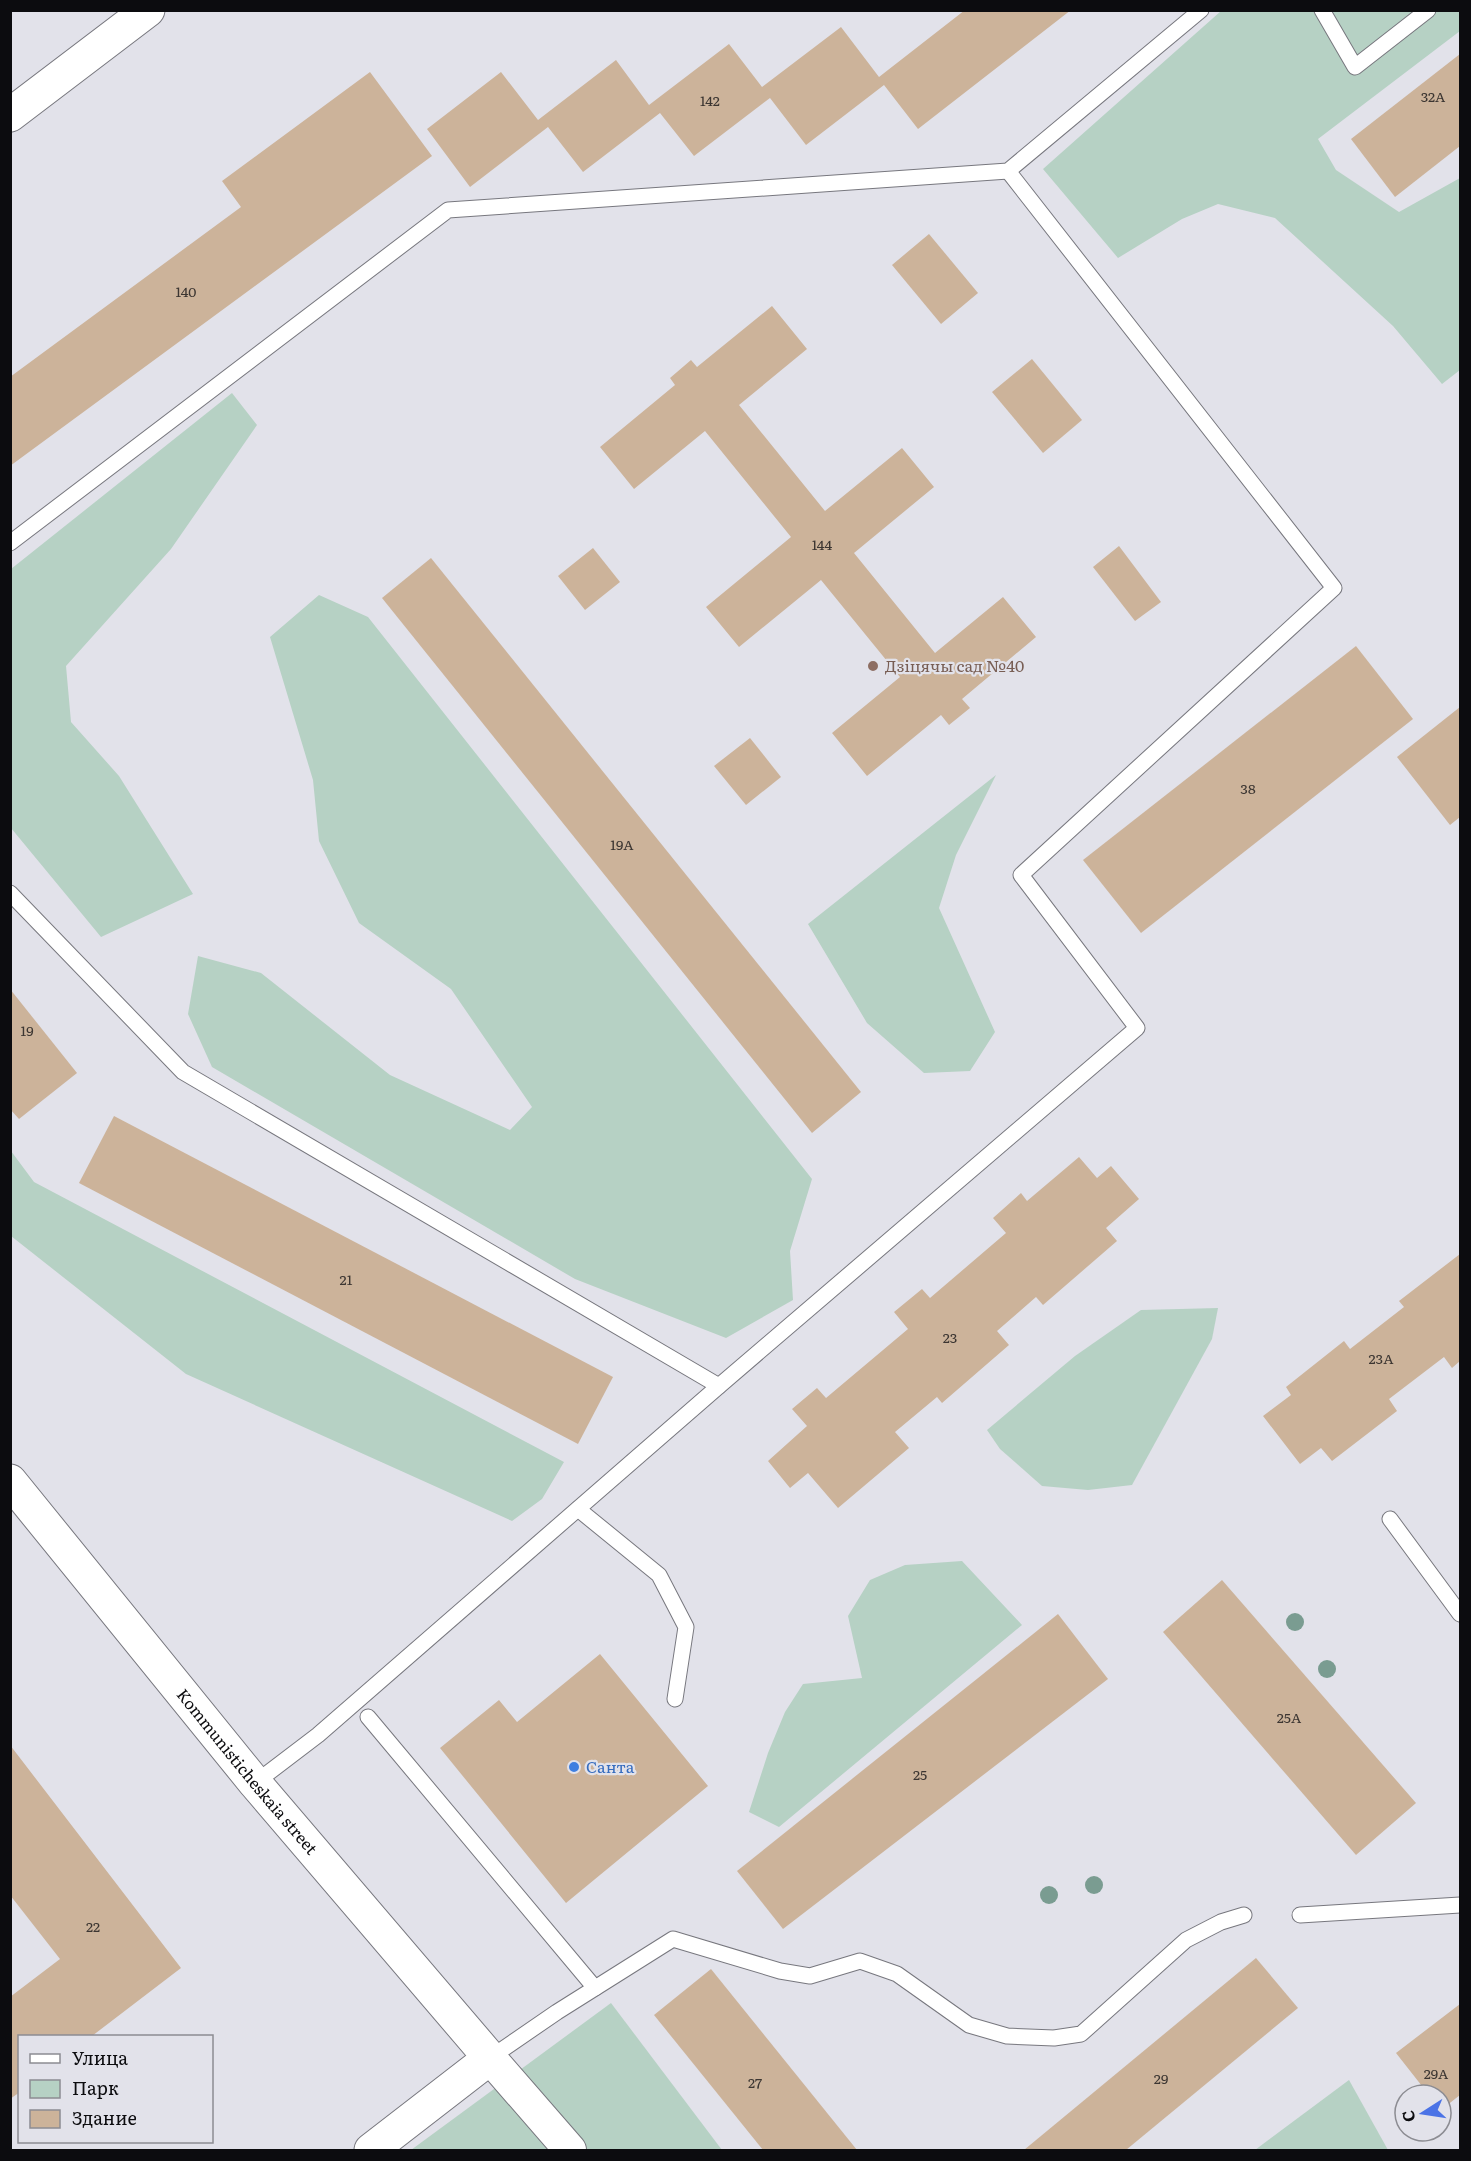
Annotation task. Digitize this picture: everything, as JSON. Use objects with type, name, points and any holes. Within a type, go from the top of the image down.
[{"type":"street","points":[[10,115],[148,10]]},
{"type":"street","name":"Kommunisticheskaia street","points":[[10,1481],[255,1783],[490,2058]]},
{"type":"street","points":[[370,2151],[490,2058],[570,2151]]},
{"type":"lane","points":[[10,543],[448,210],[1008,171],[1201,10]]},
{"type":"lane","points":[[1322,10],[1355,67],[1428,10]]},
{"type":"lane","points":[[255,1783],[318,1735],[719,1386],[1137,1028],[1021,875],[1334,588],[1008,171]]},
{"type":"lane","points":[[10,893],[183,1072],[719,1386]]},
{"type":"lane","points":[[578,1509],[659,1575],[686,1628],[675,1699]]},
{"type":"lane","points":[[1390,1519],[1461,1614]]},
{"type":"lane","points":[[368,1717],[595,1988]]},
{"type":"lane","points":[[1300,1915],[1461,1905]]},
{"type":"lane","points":[[490,2058],[673,1939],[780,1971],[810,1976],[860,1960],[897,1974],[969,2025],[1007,2037],[1054,2038],[1081,2034],[1186,1940],[1221,1922],[1245,1915]]},
{"type":"green space","points":[[1221,11],[1460,11],[1460,31],[1318,139],[1336,170],[1399,212],[1460,178],[1460,370],[1442,384],[1393,326],[1275,218],[1218,204],[1182,219],[1118,258],[1043,169]]},
{"type":"green space","points":[[232,393],[257,425],[171,549],[66,666],[71,722],[119,776],[193,894],[101,937],[11,828],[11,569]]},
{"type":"green space","points":[[319,595],[368,617],[812,1179],[790,1251],[793,1300],[726,1338],[575,1279],[212,1067],[188,1014],[198,956],[261,973],[390,1075],[510,1130],[532,1107],[451,989],[359,923],[319,841],[313,780],[270,637]]},
{"type":"green space","points":[[996,775],[956,855],[939,908],[995,1032],[970,1071],[924,1073],[867,1023],[808,924]]},
{"type":"green space","points":[[11,1151],[34,1182],[564,1462],[542,1499],[512,1521],[186,1374],[11,1236]]},
{"type":"green space","points":[[1218,1308],[1212,1339],[1132,1485],[1088,1490],[1042,1486],[1000,1449],[987,1430],[1075,1356],[1141,1310]]},
{"type":"green space","points":[[962,1561],[1022,1625],[779,1827],[749,1812],[768,1753],[785,1712],[803,1684],[862,1678],[848,1616],[870,1580],[905,1565]]},
{"type":"green space","points":[[611,2003],[722,2150],[411,2150]]},
{"type":"green space","points":[[1349,2080],[1388,2150],[1255,2150]]},
{"type":"building","points":[[965,10],[1071,10],[918,129],[884,85],[806,145],[770,98],[694,156],[660,113],[583,172],[548,127],[470,187],[427,129],[501,72],[538,120],[616,60],[649,105],[729,44],[762,87],[841,27],[879,77]]},
{"type":"building","points":[[1460,54],[1460,146],[1395,197],[1351,139]]},
{"type":"building","points":[[370,72],[432,156],[10,466],[10,377],[241,207],[222,181]]},
{"type":"building","points":[[929,234],[978,293],[941,324],[892,265]]},
{"type":"building","points":[[772,306],[807,349],[739,405],[825,511],[902,448],[934,487],[854,553],[935,653],[1003,597],[1036,637],[962,699],[970,708],[949,725],[941,715],[867,776],[832,733],[900,677],[821,580],[739,647],[706,607],[791,537],[705,431],[634,489],[600,447],[675,385],[670,378],[691,360],[697,367]]},
{"type":"building","points":[[1032,359],[1082,420],[1043,453],[992,392]]},
{"type":"building","points":[[1119,546],[1161,602],[1135,621],[1093,567]]},
{"type":"building","points":[[593,548],[620,582],[585,610],[558,576]]},
{"type":"building","points":[[431,558],[861,1092],[812,1133],[382,598]]},
{"type":"building","points":[[1356,646],[1413,719],[1141,933],[1083,860]]},
{"type":"building","points":[[1460,707],[1460,817],[1450,825],[1397,757]]},
{"type":"building","points":[[750,738],[781,777],[746,805],[714,766]]},
{"type":"building","points":[[10,989],[77,1073],[19,1119],[10,1109]]},
{"type":"building","points":[[114,1116],[613,1377],[578,1444],[79,1183]]},
{"type":"building","points":[[1079,1157],[1097,1178],[1111,1166],[1139,1199],[1106,1228],[1117,1241],[1043,1305],[1036,1297],[997,1331],[1009,1345],[942,1403],[937,1397],[895,1432],[909,1448],[838,1508],[808,1473],[790,1488],[768,1461],[807,1426],[792,1409],[817,1388],[826,1398],[908,1329],[894,1312],[922,1289],[930,1298],[1006,1233],[993,1218],[1021,1193],[1027,1201]]},
{"type":"building","points":[[1460,1254],[1460,1361],[1452,1368],[1444,1357],[1389,1399],[1397,1411],[1332,1461],[1321,1448],[1300,1464],[1263,1416],[1291,1395],[1286,1387],[1344,1341],[1350,1349],[1404,1307],[1399,1301]]},
{"type":"building","points":[[1222,1580],[1416,1803],[1356,1855],[1163,1632]]},
{"type":"building","points":[[1058,1614],[1108,1679],[783,1929],[737,1871]]},
{"type":"building","name":"Санта","points":[[600,1654],[708,1786],[566,1903],[440,1748],[499,1700],[517,1722]]},
{"type":"building","points":[[10,1745],[181,1968],[93,2035],[18,2035],[18,2093],[10,2099],[10,1997],[60,1959],[10,1895]]},
{"type":"building","points":[[1256,1958],[1298,2008],[1126,2150],[1024,2150]]},
{"type":"building","points":[[711,1969],[857,2150],[763,2150],[654,2015]]},
{"type":"building","points":[[1460,2004],[1460,2095],[1453,2101],[1453,2083],[1420,2083],[1396,2053]]},
{"type":"place","name":"Дзіцячы сад №40","points":[[873,666]]},
{"type":"place","name":"Санта","points":[[574,1767]]}]
